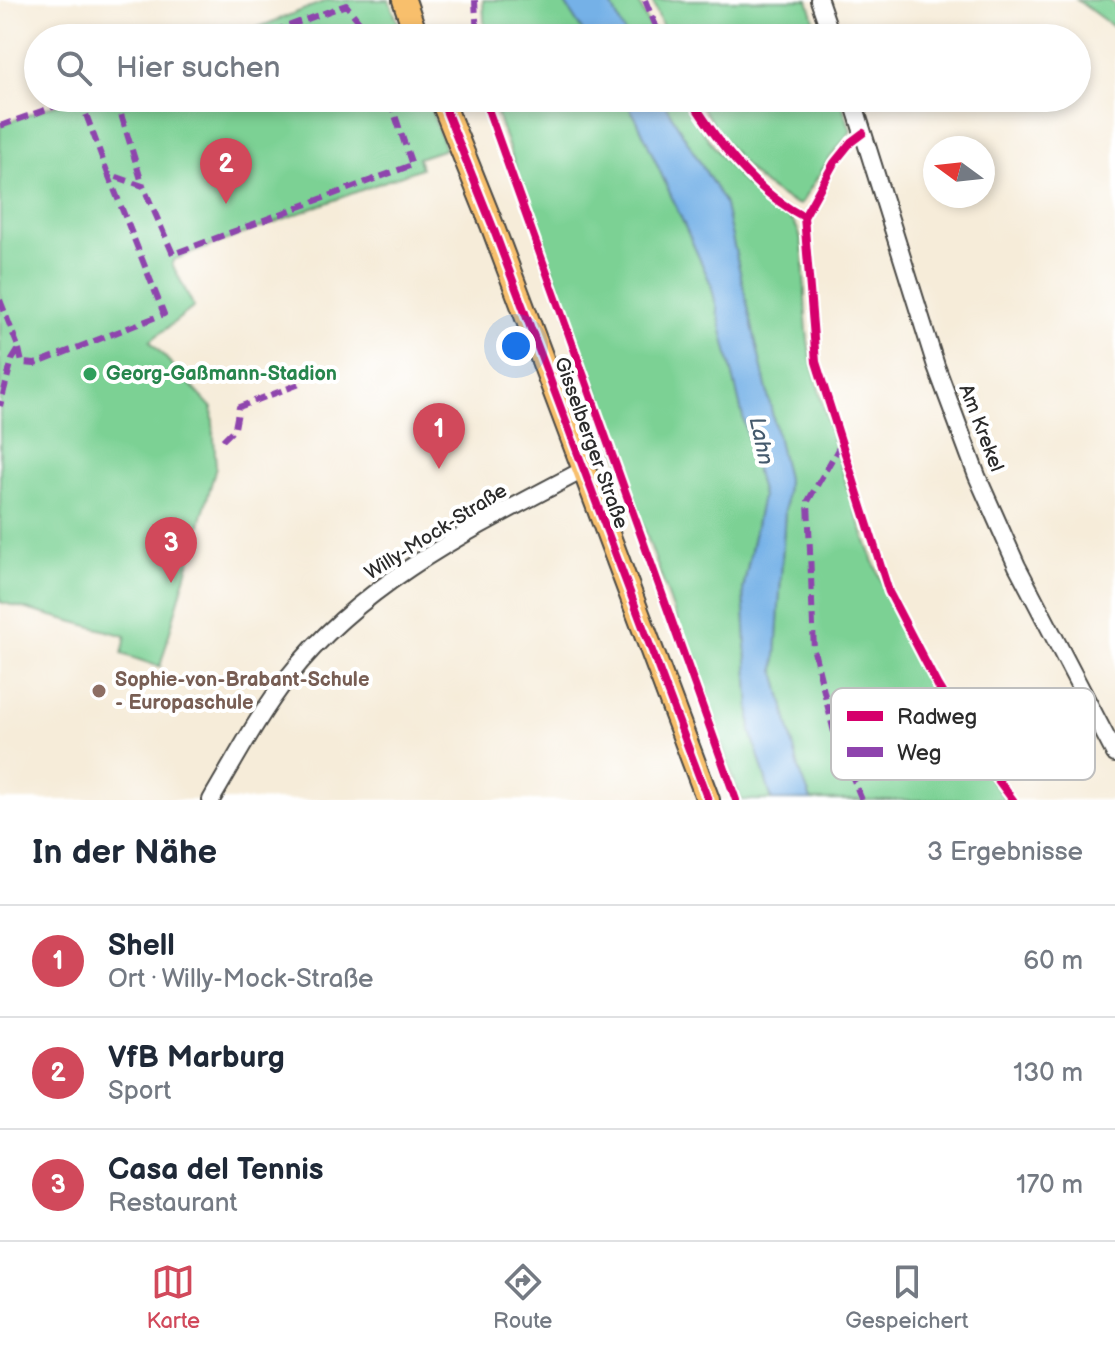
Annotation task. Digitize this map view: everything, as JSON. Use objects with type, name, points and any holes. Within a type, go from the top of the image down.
[{"type":"main road","points":[[404,0],[412,24]]},
{"type":"main road","name":"Gisselberger Straße","points":[[447,112],[708,800]]},
{"type":"street","points":[[819,0],[827,24]]},
{"type":"street","name":"Am Krekel","points":[[856,112],[936,366],[977,476],[1017,566],[1081,688]]},
{"type":"street","name":"Willy-Mock-Straße","points":[[211,800],[290,675],[318,642],[357,606],[422,560],[583,470]]},
{"type":"street","name":"Am Krekel","points":[[1095,716],[1115,754]]},
{"type":"green space","points":[[328,0],[389,0],[398,24],[267,24]]},
{"type":"green space","points":[[483,0],[563,0],[578,24],[484,24]]},
{"type":"green space","points":[[609,0],[638,0],[648,24],[620,24]]},
{"type":"green space","points":[[652,0],[808,0],[816,24],[661,24]]},
{"type":"green space","points":[[1077,0],[1108,0],[1115,5],[1115,28]]},
{"type":"green space","name":"Georg-Gaßmann-Stadion","points":[[36,112],[432,112],[445,149],[418,158],[421,168],[173,260],[172,264],[194,307],[150,341],[212,408],[216,467],[160,667],[122,654],[126,636],[0,602],[0,125]]},
{"type":"green space","points":[[496,112],[632,112],[711,284],[762,496],[743,590],[751,731],[772,800],[741,800],[608,427],[604,405],[583,356]]},
{"type":"green space","points":[[669,112],[690,112],[743,182],[788,216],[797,228],[803,252],[810,355],[845,481],[887,594],[932,688],[831,688],[831,780],[991,780],[1006,800],[811,800],[799,769],[775,671],[787,479],[724,202]]},
{"type":"green space","points":[[706,112],[845,112],[851,131],[800,205],[783,198],[753,175]]},
{"type":"water","points":[[563,0],[609,0],[620,24],[578,24]]},
{"type":"water","name":"Lahn","points":[[632,112],[669,112],[724,202],[787,479],[775,671],[799,769],[811,800],[772,800],[751,731],[743,590],[762,496],[711,284]]},
{"type":"marked path","points":[[475,0],[476,24]]},
{"type":"marked path","points":[[645,0],[655,24]]},
{"type":"marked path","points":[[294,24],[346,5],[361,24]]},
{"type":"marked path","points":[[0,126],[39,112]]},
{"type":"marked path","points":[[85,112],[108,174],[143,186],[173,254],[412,165],[394,112]]},
{"type":"marked path","points":[[120,112],[143,186]]},
{"type":"marked path","points":[[19,349],[22,363],[35,364],[164,314],[108,174]]},
{"type":"marked path","points":[[0,300],[19,349],[12,360],[0,406]]},
{"type":"marked path","points":[[223,440],[235,428],[239,407],[302,383]]},
{"type":"marked path","points":[[831,720],[814,651],[808,501],[841,444]]},
{"type":"marked path","points":[[854,780],[862,800]]},
{"type":"cycle path","points":[[447,112],[708,800]]},
{"type":"cycle path","points":[[489,112],[736,800]]},
{"type":"cycle path","points":[[699,112],[713,133],[754,180],[804,217]]},
{"type":"cycle path","points":[[863,133],[834,163],[804,217],[816,362],[889,592],[939,688]]},
{"type":"cycle path","points":[[998,780],[1013,800]]},
{"type":"place","name":"VfB Marburg","points":[[226,204]]},
{"type":"place","name":"Georg-Gaßmann-Stadion","points":[[90,374]]},
{"type":"place","name":"Shell","points":[[439,469]]},
{"type":"place","name":"Casa del Tennis","points":[[171,583]]},
{"type":"place","name":"Sophie-von-Brabant-Schule - Europaschule","points":[[99,691]]}]
